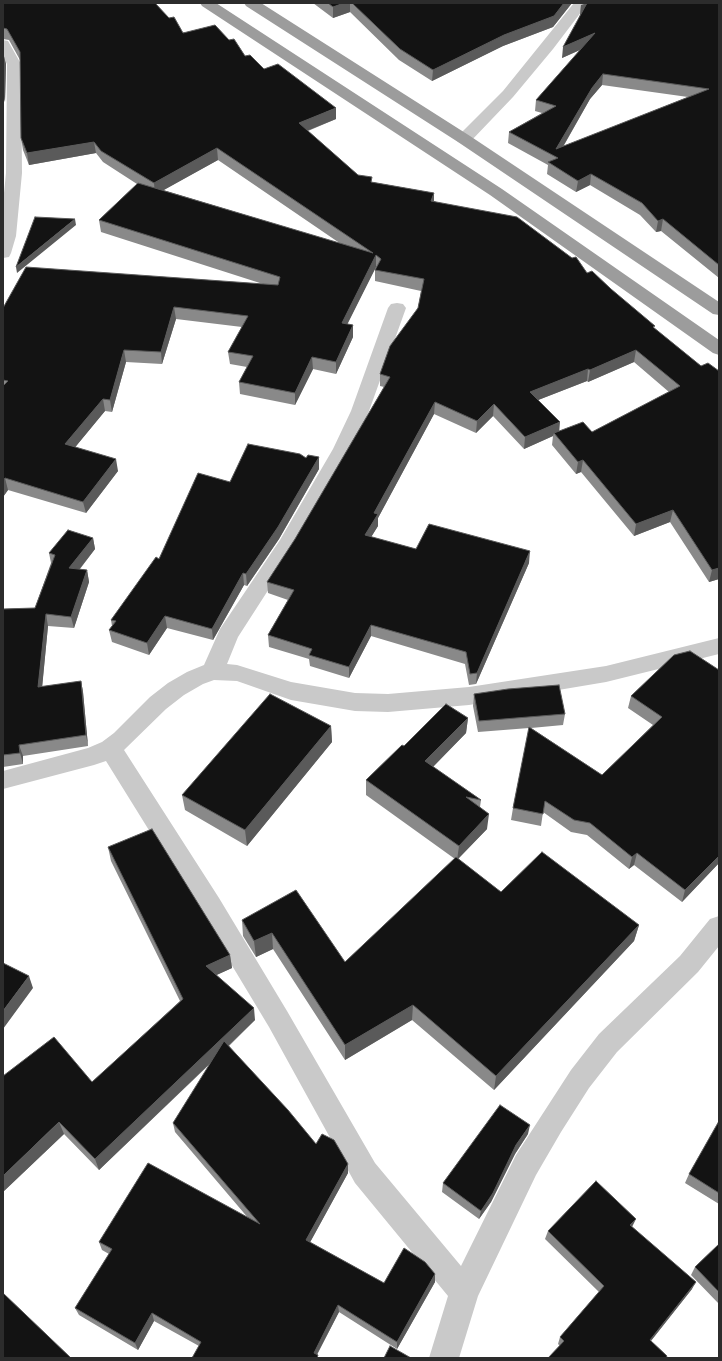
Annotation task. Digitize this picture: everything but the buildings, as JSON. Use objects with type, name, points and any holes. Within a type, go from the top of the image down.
[{"type":"highway","points":[[207,3],[496,192],[719,349]]},
{"type":"highway","points":[[251,3],[464,139],[719,310]]},
{"type":"street","points":[[464,139],[513,88],[581,3]]},
{"type":"street","points":[[3,44],[14,64],[14,173],[8,236],[3,253]]},
{"type":"street","points":[[213,671],[228,635],[287,545],[343,449],[360,411],[397,308]]},
{"type":"street","points":[[3,780],[94,756],[110,748],[122,739],[158,703],[176,689],[195,678],[213,671],[237,673],[291,691],[355,702],[388,703],[469,696],[606,674],[719,646]]},
{"type":"street","points":[[110,748],[210,906],[278,1019],[365,1173],[464,1292]]},
{"type":"street","points":[[444,1358],[464,1292],[526,1165],[550,1123],[580,1079],[608,1043],[689,964],[719,927]]}]
